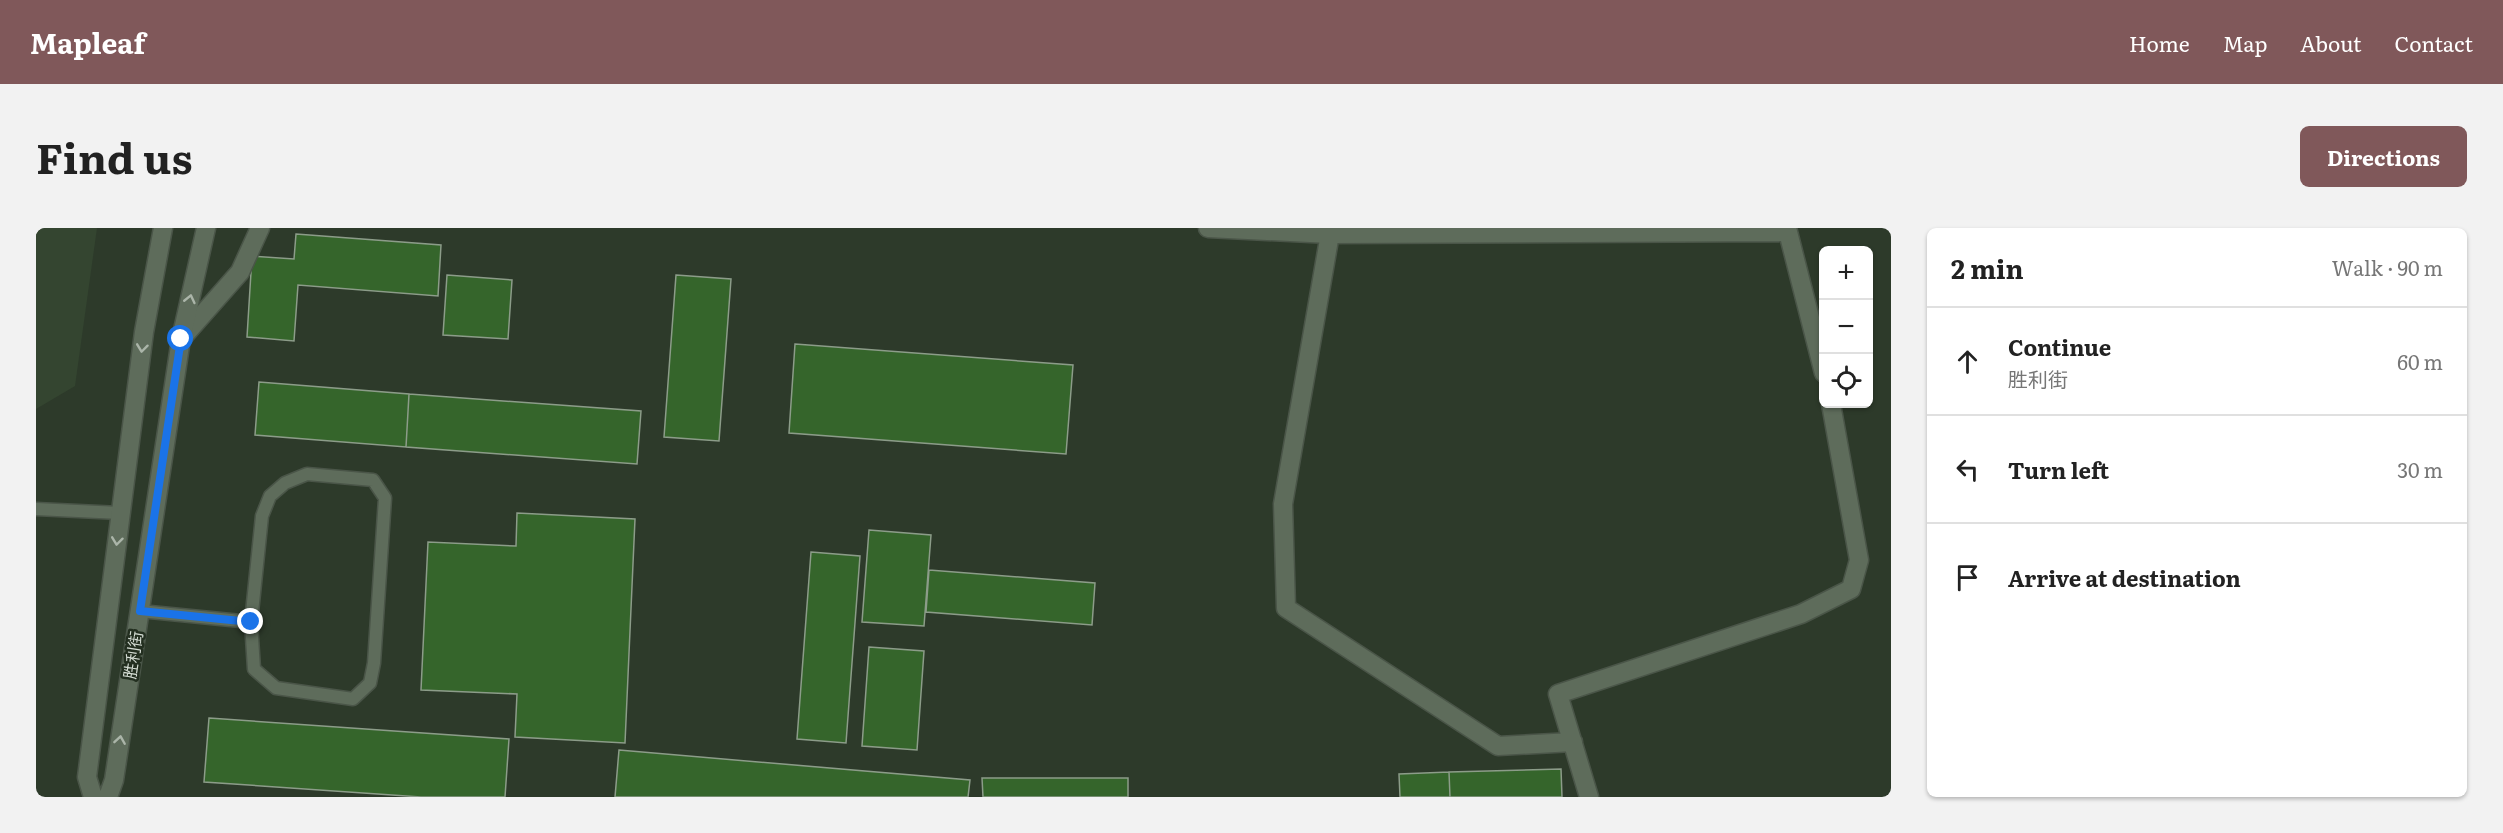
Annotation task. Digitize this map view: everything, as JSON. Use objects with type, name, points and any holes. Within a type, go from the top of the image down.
[{"type":"street","name":"胜利街","points":[[93,797],[87,777],[144,332],[163,228]]},
{"type":"street","name":"胜利街","points":[[108,797],[114,780],[181,339],[206,228]]},
{"type":"street","points":[[181,339],[240,272],[260,228]]},
{"type":"street","points":[[1208,228],[1331,231],[1787,230],[1819,354]]},
{"type":"street","points":[[1331,231],[1283,504],[1286,608],[1498,746],[1573,742]]},
{"type":"street","points":[[1589,797],[1558,694],[1801,614],[1851,589],[1859,560],[1832,408]]},
{"type":"lane","points":[[307,474],[374,480],[385,498],[374,663],[370,683],[353,699],[276,688],[254,669],[251,622],[262,516],[270,496],[285,483],[307,474]]},
{"type":"lane","points":[[36,509],[120,513]]},
{"type":"lane","points":[[140,611],[251,622]]},
{"type":"shaded area","points":[[36,228],[97,228],[75,386],[36,409]]},
{"type":"building","points":[[296,234],[441,245],[438,296],[298,285],[294,341],[247,337],[252,256],[294,259]]},
{"type":"building","points":[[447,275],[512,280],[508,339],[443,335]]},
{"type":"building","points":[[676,275],[731,279],[719,441],[664,437]]},
{"type":"building","points":[[795,344],[1073,365],[1066,454],[789,433]]},
{"type":"building","points":[[259,382],[409,394],[406,447],[255,435]]},
{"type":"building","points":[[409,394],[641,411],[637,464],[406,447]]},
{"type":"building","points":[[517,513],[635,519],[625,743],[515,737],[517,694],[421,690],[428,542],[516,546]]},
{"type":"building","points":[[869,530],[931,535],[924,626],[862,622]]},
{"type":"building","points":[[811,552],[860,556],[846,743],[797,739]]},
{"type":"building","points":[[929,570],[1095,583],[1092,625],[926,612]]},
{"type":"building","points":[[869,647],[924,651],[917,750],[862,746]]},
{"type":"building","points":[[209,718],[509,739],[505,797],[421,797],[204,782]]},
{"type":"building","points":[[619,750],[970,780],[968,797],[615,797]]},
{"type":"building","points":[[1561,769],[1562,797],[1450,797],[1449,772]]},
{"type":"building","points":[[1449,772],[1450,797],[1400,797],[1399,774]]},
{"type":"building","points":[[982,778],[1128,778],[1128,797],[983,797]]},
{"type":"route","points":[[181,339],[140,611],[251,622]]}]
